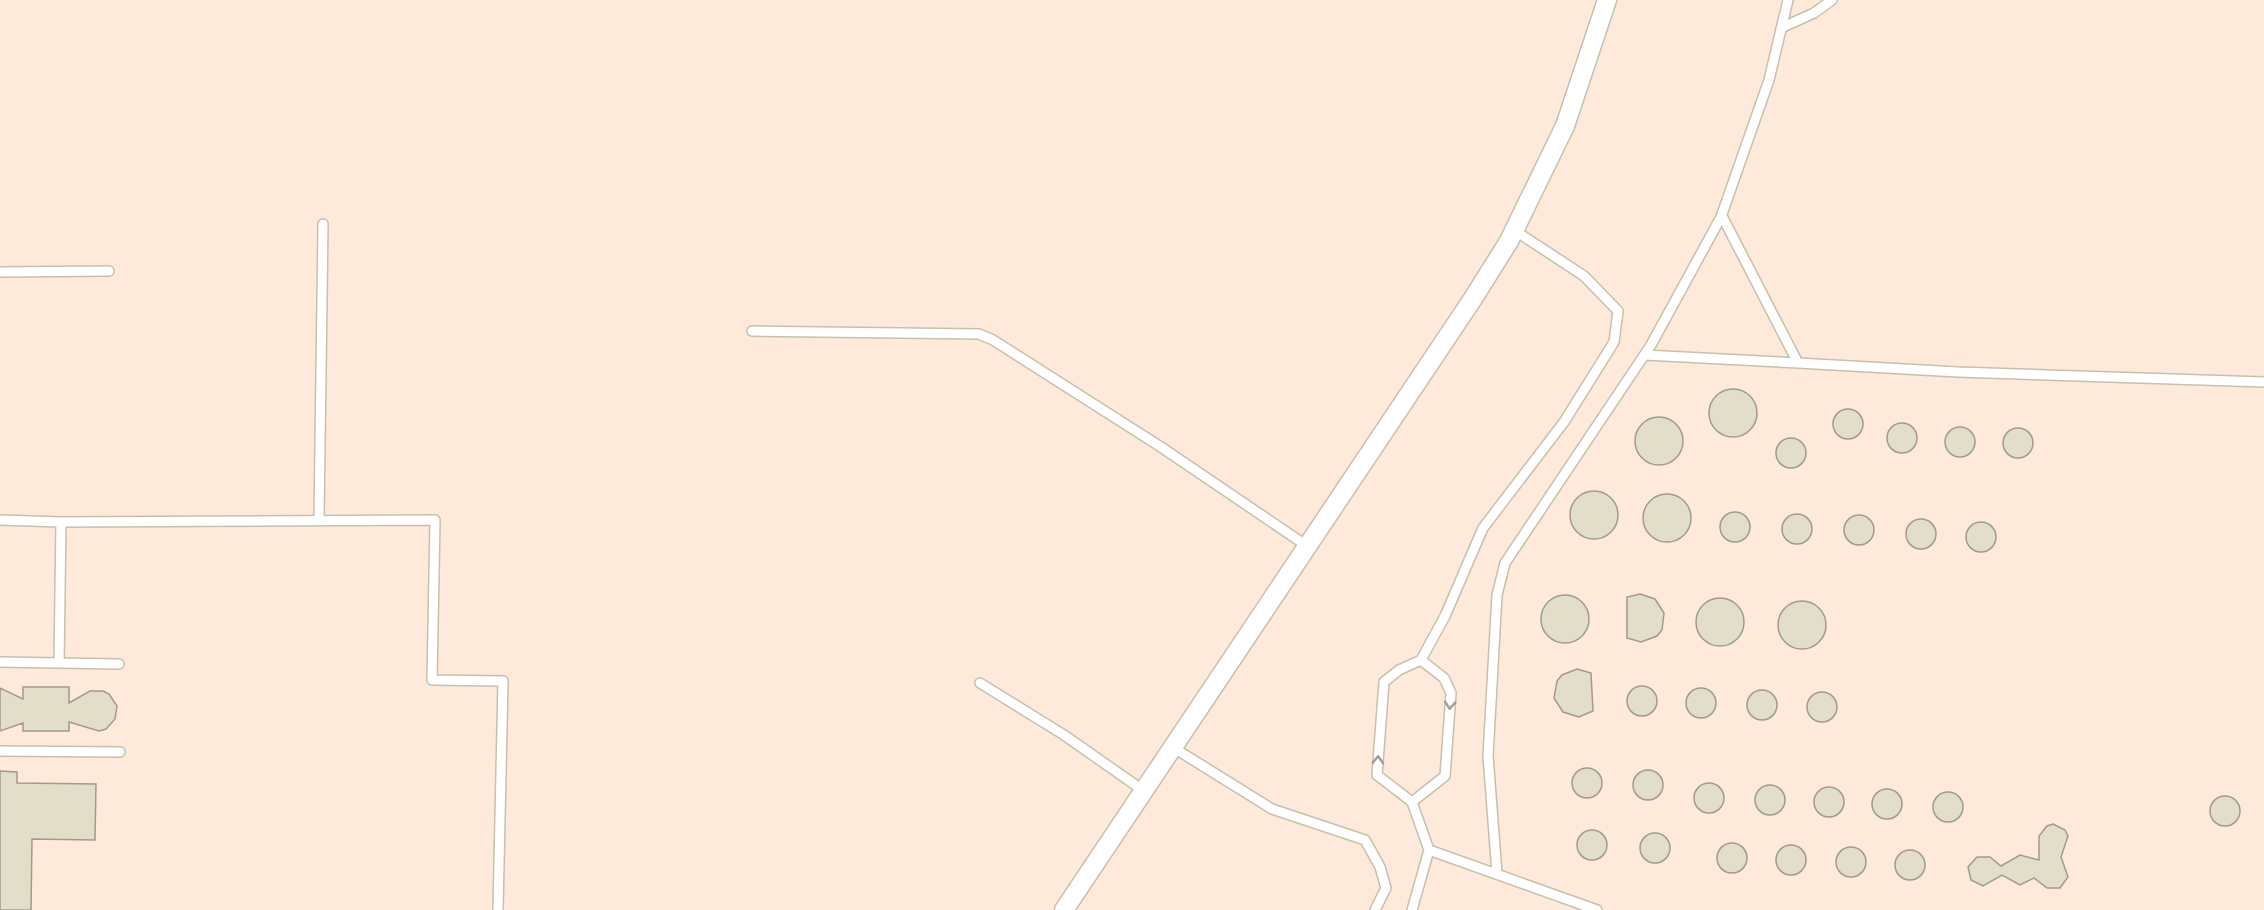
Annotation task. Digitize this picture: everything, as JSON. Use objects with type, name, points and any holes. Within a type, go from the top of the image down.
[{"type":"street","points":[[1064,910],[1474,297],[1514,230],[1565,126],[1607,0]]},
{"type":"lane","points":[[1497,873],[1488,756],[1497,595],[1505,563],[1645,355],[1722,216],[1769,80],[1788,0]]},
{"type":"lane","points":[[1782,28],[1814,13],[1832,0]]},
{"type":"lane","points":[[1722,216],[1798,363]]},
{"type":"lane","points":[[319,520],[323,224]]},
{"type":"lane","points":[[1412,910],[1429,850],[1412,802],[1377,775],[1384,682],[1399,670],[1421,660],[1445,616],[1483,528],[1564,422],[1614,342],[1618,311],[1584,276],[1514,230]]},
{"type":"lane","points":[[0,272],[109,271]]},
{"type":"lane","points":[[752,331],[979,334],[993,340],[1161,447],[1307,546]]},
{"type":"lane","points":[[1645,355],[1958,372],[2264,382]]},
{"type":"lane","points":[[0,520],[61,522],[435,520],[432,680],[503,681],[498,910]]},
{"type":"lane","points":[[59,663],[61,522]]},
{"type":"lane","points":[[1412,802],[1445,776],[1451,693],[1444,678],[1421,660]]},
{"type":"lane","points":[[0,662],[119,664]]},
{"type":"lane","points":[[980,683],[1064,735],[1144,791]]},
{"type":"lane","points":[[1174,748],[1272,809],[1365,840],[1380,867],[1386,888],[1376,910]]},
{"type":"lane","points":[[0,751],[120,752]]},
{"type":"lane","points":[[1429,850],[1597,910]]},
{"type":"shaded area","points":[[0,0],[2264,0],[2264,910],[0,910]]},
{"type":"building","points":[[1733,389],[1750,396],[1757,413],[1750,430],[1733,437],[1716,430],[1709,413],[1716,396]]},
{"type":"building","points":[[1848,409],[1854,410],[1862,418],[1862,430],[1854,438],[1848,439],[1842,438],[1834,430],[1833,424],[1834,418],[1842,410]]},
{"type":"building","points":[[1659,417],[1676,424],[1683,441],[1676,458],[1659,465],[1642,458],[1635,441],[1642,424]]},
{"type":"building","points":[[1902,423],[1908,424],[1916,432],[1916,444],[1908,452],[1902,453],[1896,452],[1888,444],[1887,438],[1888,432],[1896,424]]},
{"type":"building","points":[[1960,427],[1966,428],[1974,436],[1974,448],[1966,456],[1960,457],[1954,456],[1946,448],[1945,442],[1946,436],[1954,428]]},
{"type":"building","points":[[2018,428],[2024,429],[2032,437],[2032,449],[2024,457],[2018,458],[2012,457],[2004,449],[2003,443],[2004,437],[2012,429]]},
{"type":"building","points":[[1791,438],[1797,439],[1805,447],[1805,459],[1797,467],[1791,468],[1785,467],[1777,459],[1776,453],[1777,447],[1785,439]]},
{"type":"building","points":[[1594,491],[1611,498],[1618,515],[1611,532],[1594,539],[1577,532],[1570,515],[1577,498]]},
{"type":"building","points":[[1667,494],[1684,501],[1691,518],[1684,535],[1667,542],[1650,535],[1643,518],[1650,501]]},
{"type":"building","points":[[1735,512],[1741,513],[1749,521],[1749,533],[1741,541],[1735,542],[1729,541],[1721,533],[1720,527],[1721,521],[1729,513]]},
{"type":"building","points":[[1797,514],[1803,515],[1811,523],[1811,535],[1803,543],[1797,544],[1791,543],[1783,535],[1782,529],[1783,523],[1791,515]]},
{"type":"building","points":[[1859,515],[1865,516],[1873,524],[1873,536],[1865,544],[1859,545],[1853,544],[1845,536],[1844,530],[1845,524],[1853,516]]},
{"type":"building","points":[[1921,519],[1927,520],[1935,528],[1935,540],[1927,548],[1921,549],[1915,548],[1907,540],[1906,534],[1907,528],[1915,520]]},
{"type":"building","points":[[1981,522],[1987,523],[1995,531],[1995,543],[1987,551],[1981,552],[1975,551],[1967,543],[1966,537],[1967,531],[1975,523]]},
{"type":"building","points":[[1640,594],[1655,599],[1664,613],[1662,630],[1657,636],[1641,642],[1627,638],[1627,597]]},
{"type":"building","points":[[1565,595],[1582,602],[1589,619],[1582,636],[1565,643],[1548,636],[1541,619],[1548,602]]},
{"type":"building","points":[[1720,598],[1737,605],[1744,622],[1737,639],[1720,646],[1703,639],[1696,622],[1703,605]]},
{"type":"building","points":[[1802,601],[1819,608],[1826,625],[1819,642],[1802,649],[1785,642],[1778,625],[1785,608]]},
{"type":"building","points":[[1577,669],[1591,673],[1593,711],[1579,717],[1563,712],[1554,698],[1557,681],[1562,675]]},
{"type":"building","points":[[1642,686],[1648,687],[1656,695],[1656,707],[1648,715],[1642,716],[1636,715],[1628,707],[1627,701],[1628,695],[1636,687]]},
{"type":"building","points":[[23,687],[69,687],[69,703],[90,691],[103,691],[109,694],[117,706],[115,719],[106,729],[99,731],[69,722],[69,731],[23,731],[23,723],[0,731],[0,688],[23,699]]},
{"type":"building","points":[[1701,688],[1707,689],[1715,697],[1715,709],[1707,717],[1701,718],[1695,717],[1687,709],[1686,703],[1687,697],[1695,689]]},
{"type":"building","points":[[1762,690],[1768,691],[1776,699],[1776,711],[1768,719],[1762,720],[1756,719],[1748,711],[1747,705],[1748,699],[1756,691]]},
{"type":"building","points":[[1822,692],[1828,693],[1836,701],[1836,713],[1828,721],[1822,722],[1816,721],[1808,713],[1807,707],[1808,701],[1816,693]]},
{"type":"building","points":[[1587,768],[1593,769],[1601,777],[1601,789],[1593,797],[1587,798],[1581,797],[1573,789],[1572,783],[1573,777],[1581,769]]},
{"type":"building","points":[[1648,770],[1654,771],[1662,779],[1662,791],[1654,799],[1648,800],[1642,799],[1634,791],[1633,785],[1634,779],[1642,771]]},
{"type":"building","points":[[0,771],[17,772],[17,783],[96,784],[95,840],[32,839],[31,910],[0,910]]},
{"type":"building","points":[[1709,783],[1715,784],[1723,792],[1723,804],[1715,812],[1709,813],[1703,812],[1695,804],[1694,798],[1695,792],[1703,784]]},
{"type":"building","points":[[1770,785],[1776,786],[1784,794],[1784,806],[1776,814],[1770,815],[1764,814],[1756,806],[1755,800],[1756,794],[1764,786]]},
{"type":"building","points":[[1829,787],[1835,788],[1843,796],[1843,808],[1835,816],[1829,817],[1823,816],[1815,808],[1814,802],[1815,796],[1823,788]]},
{"type":"building","points":[[1887,789],[1893,790],[1901,798],[1901,810],[1893,818],[1887,819],[1881,818],[1873,810],[1872,804],[1873,798],[1881,790]]},
{"type":"building","points":[[1948,792],[1954,793],[1962,801],[1962,813],[1954,821],[1948,822],[1942,821],[1934,813],[1933,807],[1934,801],[1942,793]]},
{"type":"building","points":[[2225,796],[2231,797],[2239,805],[2239,817],[2231,825],[2225,826],[2219,825],[2211,817],[2210,811],[2211,805],[2219,797]]},
{"type":"building","points":[[2053,824],[2065,830],[2068,836],[2061,857],[2068,877],[2060,888],[2047,888],[2034,878],[2020,885],[2002,875],[1983,886],[1971,880],[1968,867],[1977,857],[1990,857],[2001,866],[2020,855],[2039,860],[2039,836],[2047,826]]},
{"type":"building","points":[[1592,830],[1598,831],[1606,839],[1606,851],[1598,859],[1592,860],[1586,859],[1578,851],[1577,845],[1578,839],[1586,831]]},
{"type":"building","points":[[1655,833],[1661,834],[1669,842],[1669,854],[1661,862],[1655,863],[1649,862],[1641,854],[1640,848],[1641,842],[1649,834]]},
{"type":"building","points":[[1732,843],[1738,844],[1746,852],[1746,864],[1738,872],[1732,873],[1726,872],[1718,864],[1717,858],[1718,852],[1726,844]]},
{"type":"building","points":[[1791,845],[1797,846],[1805,854],[1805,866],[1797,874],[1791,875],[1785,874],[1777,866],[1776,860],[1777,854],[1785,846]]},
{"type":"building","points":[[1851,847],[1857,848],[1865,856],[1865,868],[1857,876],[1851,877],[1845,876],[1837,868],[1836,862],[1837,856],[1845,848]]},
{"type":"building","points":[[1910,850],[1916,851],[1924,859],[1924,871],[1916,879],[1910,880],[1904,879],[1896,871],[1895,865],[1896,859],[1904,851]]}]
